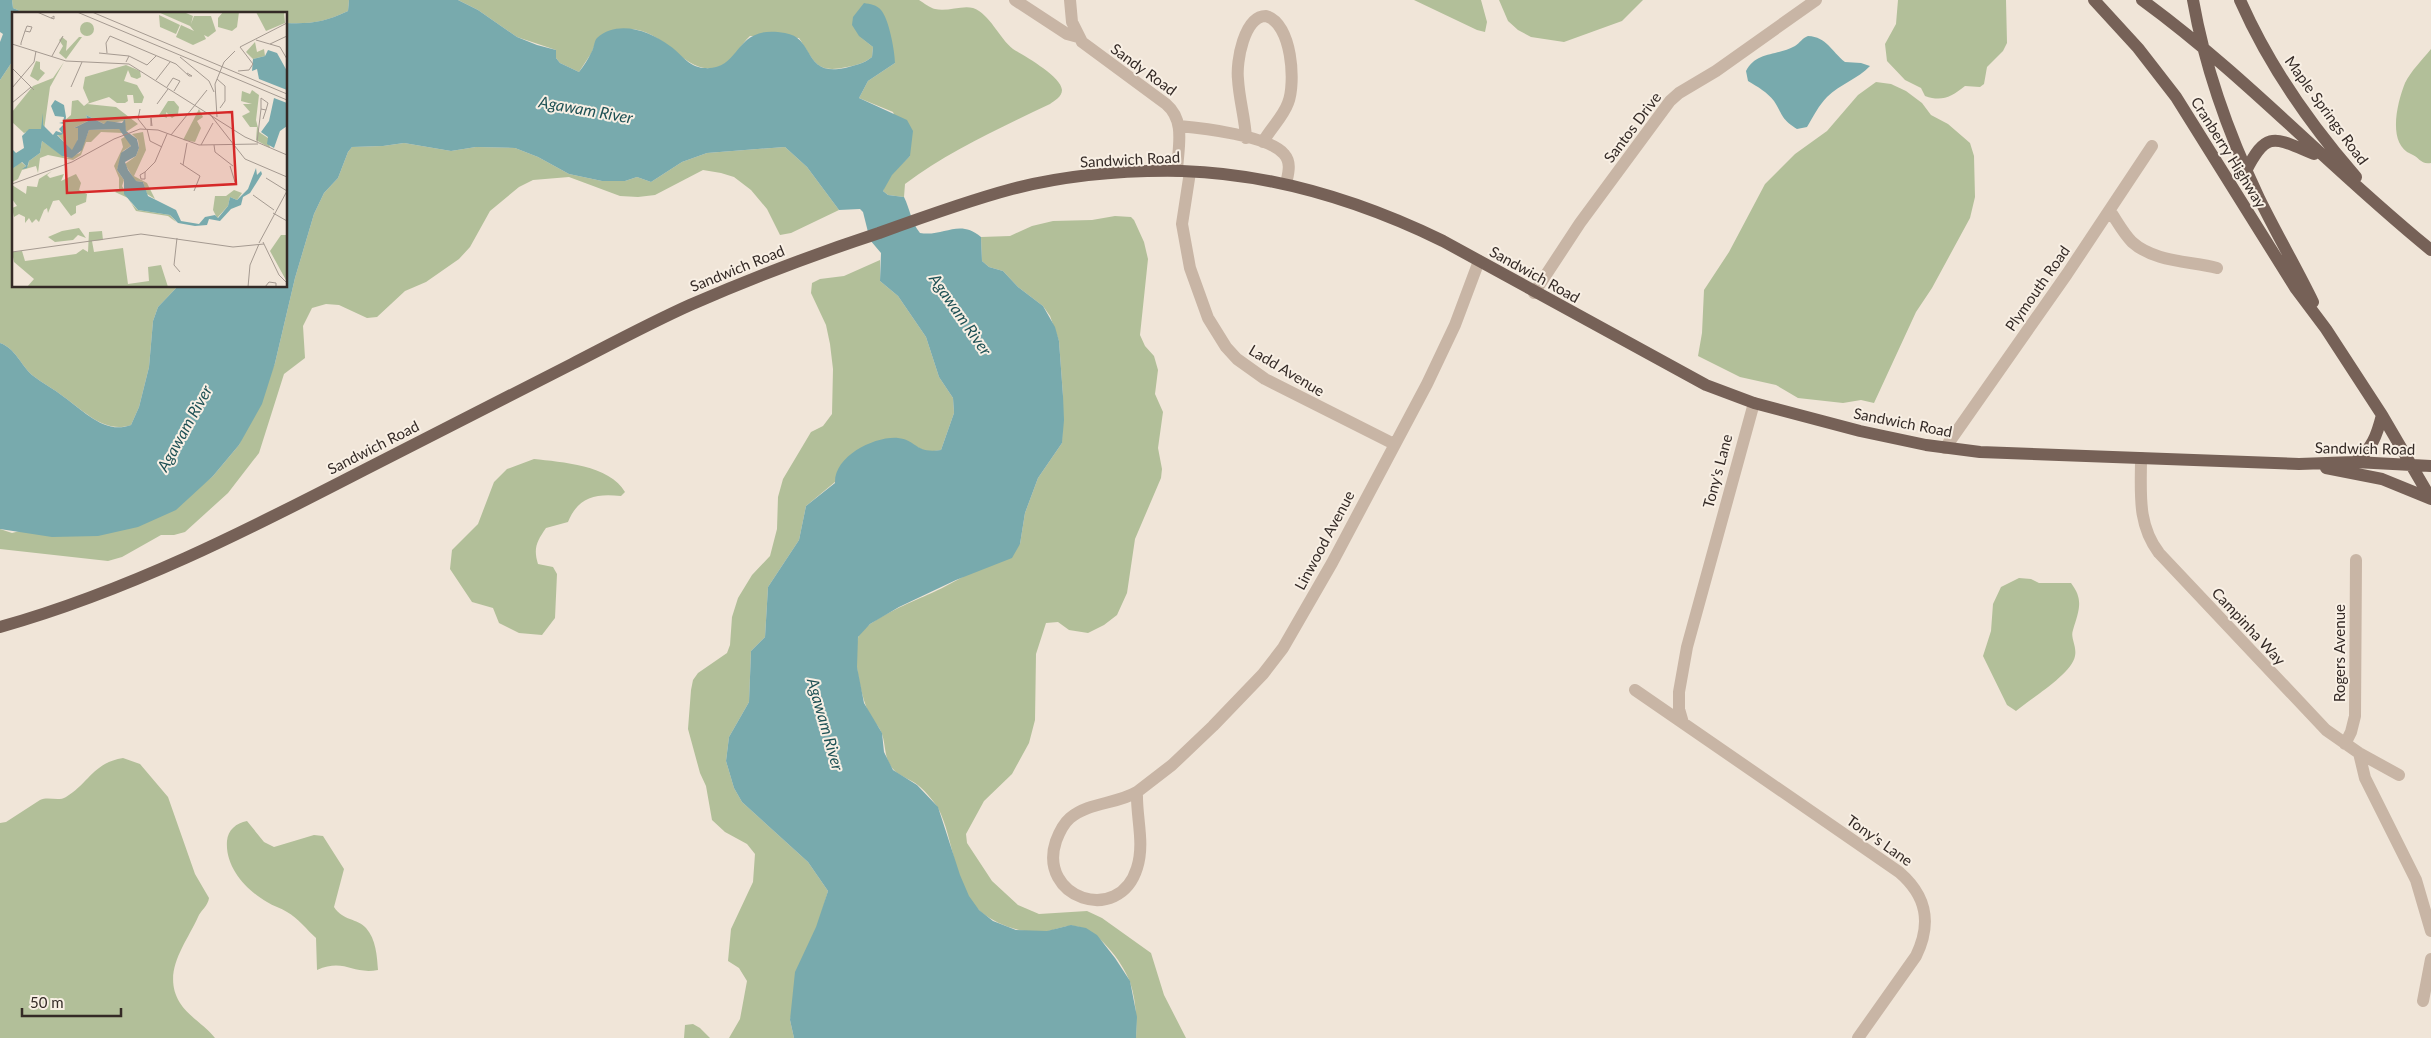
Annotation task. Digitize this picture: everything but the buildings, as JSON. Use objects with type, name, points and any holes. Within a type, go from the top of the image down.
[{"type":"main road","name":"Cranberry Highway","points":[[2094,0],[2138,48],[2176,97],[2296,289],[2326,329],[2382,415],[2431,499]]},
{"type":"main road","points":[[2142,0],[2204,48],[2323,158],[2431,250]]},
{"type":"main road","points":[[2193,0],[2204,48]]},
{"type":"main road","name":"Maple Springs Road","points":[[2240,0],[2267,55],[2283,82],[2333,151],[2382,208]]},
{"type":"main road","name":"Cranberry Highway","points":[[2204,48],[2219,102],[2246,171],[2326,329]]},
{"type":"main road","points":[[2246,171],[2260,146],[2272,140],[2285,142],[2323,158]]},
{"type":"main road","name":"Sandwich Road","points":[[0,627],[96,596],[182,560],[686,307],[793,263],[994,194],[1034,184],[1117,173],[1183,171],[1233,175],[1286,184],[1325,194],[1383,214],[1422,231],[1479,261],[1686,375],[1754,403],[1860,430],[1946,448],[2001,453],[2299,464],[2355,462],[2431,466]]},
{"type":"main road","points":[[2355,462],[2371,446],[2378,431],[2382,415]]},
{"type":"main road","name":"Sandwich Road","points":[[2299,464],[2382,479],[2431,499]]},
{"type":"street","points":[[1015,0],[1067,34],[1078,37]]},
{"type":"street","points":[[1070,0],[1072,22],[1078,37]]},
{"type":"street","name":"Santos Drive","points":[[1534,293],[1580,223],[1670,101],[1816,0]]},
{"type":"street","points":[[1246,138],[1238,81],[1238,64],[1248,30],[1256,19],[1266,16],[1277,24],[1286,42],[1291,76],[1288,104],[1263,142]]},
{"type":"street","name":"Sandy Road","points":[[1078,37],[1096,54],[1172,109],[1177,115],[1180,126]]},
{"type":"street","points":[[1183,171],[1180,126],[1263,142],[1284,154],[1289,168],[1286,184]]},
{"type":"street","name":"Plymouth Road","points":[[1946,448],[2110,211],[2152,146]]},
{"type":"street","name":"Ladd Avenue","points":[[1183,171],[1182,224],[1190,268],[1208,318],[1226,347],[1237,359],[1265,379],[1394,444]]},
{"type":"street","points":[[2110,211],[2124,234],[2142,249],[2161,256],[2217,268]]},
{"type":"street","name":"Linwood Avenue","points":[[1137,792],[1140,854],[1138,866],[1130,883],[1119,895],[1111,898],[1092,899],[1072,893],[1059,879],[1053,861],[1055,844],[1065,824],[1078,812],[1137,792],[1186,752],[1240,699],[1274,661],[1332,563],[1441,354],[1479,261]]},
{"type":"street","name":"Tony's Lane","points":[[1683,723],[1679,709],[1679,692],[1687,647],[1754,403]]},
{"type":"street","name":"Campinha Way","points":[[2141,458],[2142,518],[2152,544],[2174,570],[2315,720],[2345,744],[2399,775]]},
{"type":"street","name":"Rogers Avenue","points":[[2345,744],[2352,732],[2355,716],[2356,560]]},
{"type":"street","name":"Tony's Lane","points":[[1635,690],[1899,872],[1918,891],[1924,918],[1922,944],[1916,956],[1858,1038]]},
{"type":"street","points":[[2359,753],[2365,778],[2416,880],[2431,931]]},
{"type":"street","points":[[2423,1001],[2431,959]]},
{"type":"green space","points":[[12,0],[349,0],[348,11],[311,23],[288,23],[288,12],[22,12],[13,8]]},
{"type":"green space","points":[[458,0],[919,0],[931,8],[940,10],[969,7],[984,15],[1013,49],[1049,73],[1060,85],[1062,92],[1050,104],[975,141],[922,172],[905,184],[904,197],[888,195],[883,191],[887,181],[910,156],[893,112],[859,98],[868,81],[895,63],[859,36],[873,47],[872,57],[851,66],[837,69],[822,67],[813,60],[799,38],[750,36],[728,63],[711,68],[699,67],[643,31],[625,29],[597,39],[592,52],[579,72],[560,63],[556,58],[556,50],[517,37],[478,10]]},
{"type":"green space","points":[[1414,0],[1481,0],[1487,22],[1485,32],[1477,30]]},
{"type":"green space","points":[[1499,0],[1643,0],[1622,21],[1564,42],[1531,37],[1518,30],[1508,21]]},
{"type":"green space","points":[[1898,0],[2006,0],[2007,43],[2003,51],[1987,67],[1984,84],[1980,87],[1965,86],[1951,96],[1936,99],[1925,96],[1921,88],[1905,80],[1887,61],[1885,44],[1896,24]]},
{"type":"green space","points":[[2431,49],[2431,163],[2428,163],[2422,162],[2404,149],[2399,142],[2396,132],[2396,122],[2399,101],[2405,83],[2413,70]]},
{"type":"green space","points":[[12,62],[12,288],[176,288],[158,307],[153,321],[149,367],[139,407],[131,425],[112,426],[95,420],[32,375],[10,349],[0,343],[0,80]]},
{"type":"green space","points":[[1876,82],[1891,84],[1906,91],[1922,103],[1931,115],[1948,124],[1970,143],[1974,156],[1975,197],[1970,218],[1932,288],[1916,312],[1874,403],[1861,400],[1843,403],[1798,398],[1776,385],[1740,377],[1698,356],[1702,333],[1704,290],[1729,252],[1765,184],[1795,154],[1827,131],[1858,95]]},
{"type":"green space","points":[[404,143],[451,151],[476,147],[515,148],[538,157],[569,174],[602,181],[625,181],[637,177],[651,182],[682,162],[707,153],[785,147],[807,167],[839,210],[791,233],[780,235],[767,209],[751,190],[734,177],[721,173],[703,170],[655,195],[638,197],[620,196],[569,177],[533,180],[519,187],[490,211],[470,247],[459,259],[426,282],[405,291],[377,317],[367,318],[339,305],[326,304],[312,308],[303,326],[305,358],[284,374],[259,453],[228,493],[185,532],[174,535],[161,535],[122,557],[108,561],[0,549],[0,529],[12,533],[202,485],[213,476],[239,445],[275,363],[295,278],[314,214],[324,193],[338,178],[348,152],[352,147]]},
{"type":"green space","points":[[1115,216],[1131,217],[1134,220],[1144,242],[1148,259],[1140,335],[1145,346],[1154,356],[1158,370],[1155,394],[1163,412],[1158,448],[1162,469],[1161,478],[1135,539],[1127,593],[1117,615],[1104,625],[1088,633],[1069,630],[1058,622],[1046,623],[1036,654],[1035,720],[1029,743],[1012,774],[984,801],[966,834],[967,843],[992,881],[1018,905],[1039,914],[1087,911],[1102,918],[1151,953],[1164,995],[1186,1038],[1136,1038],[1136,1010],[1130,982],[1108,947],[1091,933],[1083,928],[1074,926],[1039,932],[1013,928],[988,917],[972,902],[965,891],[938,808],[921,788],[895,771],[888,761],[881,731],[870,715],[863,698],[858,677],[856,655],[858,638],[863,630],[872,623],[954,582],[1020,544],[1025,513],[1038,478],[1062,443],[1063,396],[1059,341],[1050,316],[1043,306],[1018,287],[1003,271],[989,267],[982,261],[981,237],[1010,236],[1032,226],[1053,221],[1092,220]]},
{"type":"green space","points":[[880,260],[880,281],[898,296],[926,337],[939,377],[953,398],[954,413],[941,450],[927,452],[901,439],[835,482],[806,506],[799,540],[768,587],[765,637],[751,651],[749,702],[729,737],[726,761],[734,788],[742,802],[808,862],[828,891],[790,1020],[794,1038],[729,1038],[740,1019],[747,981],[739,968],[728,961],[731,929],[753,882],[755,854],[747,844],[725,832],[712,820],[706,786],[700,773],[688,729],[691,690],[693,680],[698,673],[727,653],[730,645],[732,617],[738,598],[752,575],[770,556],[777,529],[778,497],[783,479],[811,432],[823,426],[832,414],[833,369],[830,344],[826,325],[811,293],[812,283],[820,279],[844,276]]},
{"type":"green space","points":[[534,459],[584,466],[597,470],[618,483],[625,492],[621,496],[604,495],[589,498],[577,507],[568,522],[546,528],[540,537],[536,549],[538,564],[553,567],[557,574],[555,618],[542,635],[519,633],[499,623],[493,608],[472,602],[450,569],[452,550],[478,524],[494,482],[507,469]]},
{"type":"green space","points":[[2019,578],[2031,579],[2039,583],[2071,583],[2078,595],[2079,605],[2072,633],[2075,656],[2072,663],[2050,686],[2016,711],[2007,705],[1983,656],[1991,631],[1993,604],[2001,587]]},
{"type":"green space","points":[[123,758],[140,764],[168,797],[195,874],[209,898],[177,958],[173,980],[175,992],[180,1003],[215,1038],[0,1038],[0,823],[6,822],[40,800],[66,797],[105,764]]},
{"type":"green space","points":[[247,821],[264,842],[274,847],[314,835],[323,836],[344,869],[334,907],[342,915],[358,922],[369,932],[375,948],[378,970],[369,971],[335,966],[317,970],[316,938],[291,915],[259,897],[238,877],[233,869],[227,851],[228,837],[233,828],[239,823]]},
{"type":"green space","points":[[693,1024],[710,1038],[684,1038],[685,1025]]},
{"type":"water","points":[[0,0],[12,0],[13,8],[22,12],[12,12],[12,62],[0,80],[0,42],[3,34],[0,32]]},
{"type":"water","name":"Agawam River","points":[[349,0],[458,0],[478,10],[517,37],[556,50],[556,58],[560,63],[579,72],[592,51],[597,38],[605,32],[624,28],[634,29],[653,36],[670,46],[689,63],[698,67],[717,67],[733,56],[746,40],[755,35],[768,32],[785,33],[795,36],[815,62],[822,67],[831,69],[845,68],[863,63],[872,57],[873,47],[859,36],[852,25],[853,17],[864,3],[871,4],[881,10],[889,28],[895,63],[868,81],[859,98],[907,120],[913,131],[910,156],[892,175],[883,191],[888,195],[904,197],[920,233],[937,233],[958,228],[966,229],[981,237],[982,261],[989,267],[1003,271],[1018,287],[1043,306],[1055,327],[1059,341],[1064,420],[1062,443],[1038,478],[1025,513],[1020,544],[1012,558],[956,580],[899,607],[870,624],[858,637],[857,667],[864,703],[882,733],[884,752],[893,770],[917,785],[938,807],[960,875],[969,896],[979,910],[993,921],[1016,930],[1047,931],[1071,925],[1086,928],[1097,935],[1130,981],[1137,1017],[1136,1038],[794,1038],[790,1020],[795,972],[816,927],[828,891],[808,862],[742,802],[734,788],[726,761],[729,737],[749,702],[751,651],[765,637],[768,587],[799,540],[806,506],[835,483],[836,473],[841,464],[848,456],[868,444],[889,438],[904,439],[926,450],[941,450],[954,413],[953,398],[939,377],[926,337],[898,296],[880,281],[881,253],[870,240],[863,212],[860,209],[839,210],[807,167],[785,147],[707,153],[682,162],[651,182],[637,177],[625,181],[602,181],[569,174],[538,157],[515,148],[476,147],[451,151],[404,143],[352,147],[348,152],[338,178],[324,193],[314,214],[295,278],[275,363],[262,404],[239,445],[213,476],[176,510],[138,527],[98,536],[52,537],[0,529],[0,343],[14,353],[32,375],[87,415],[112,427],[121,427],[131,425],[139,407],[149,367],[153,321],[158,307],[176,288],[288,288],[288,23],[318,22],[348,11]]},
{"type":"water","points":[[1808,36],[1820,39],[1845,62],[1861,63],[1870,66],[1827,97],[1807,127],[1797,129],[1785,119],[1768,95],[1748,81],[1746,71],[1755,60],[1795,46]]}]
